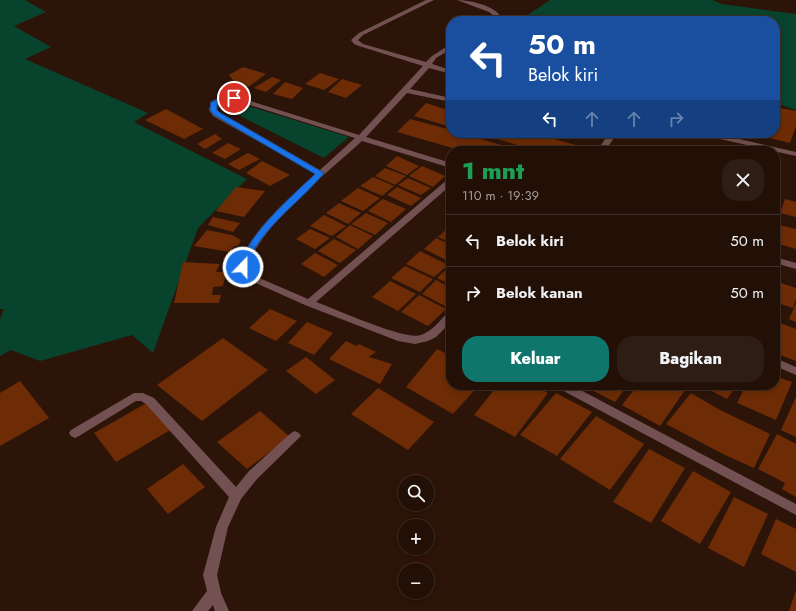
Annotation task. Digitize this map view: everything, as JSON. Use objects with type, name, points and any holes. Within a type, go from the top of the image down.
[{"type":"street","points":[[431,0],[361,34],[354,40],[356,43],[361,45],[446,71]]},
{"type":"street","points":[[460,0],[491,11],[496,14],[495,16]]},
{"type":"street","points":[[446,49],[434,57],[426,65],[360,138],[320,173],[288,204],[252,245],[245,258],[243,267],[254,279],[398,337],[415,340],[424,338],[432,334],[446,321]]},
{"type":"street","points":[[405,90],[446,99]]},
{"type":"street","points":[[320,173],[216,114],[213,110],[214,104],[222,99],[234,98],[446,164]]},
{"type":"street","points":[[724,138],[760,146]]},
{"type":"street","points":[[780,150],[796,154]]},
{"type":"street","points":[[309,302],[446,185]]},
{"type":"street","points":[[780,261],[796,266]]},
{"type":"street","points":[[780,364],[796,371]]},
{"type":"street","points":[[571,390],[796,510]]},
{"type":"street","points":[[75,432],[134,397],[143,397],[150,401],[236,496]]},
{"type":"street","points":[[222,611],[214,593],[210,575],[222,527],[236,496],[253,475],[295,436]]},
{"type":"street","points":[[199,611],[214,593]]},
{"type":"green space","points":[[0,0],[25,0],[46,12],[14,26],[51,47],[25,59],[148,113],[134,122],[247,179],[198,228],[153,353],[132,335],[40,361],[11,350],[0,356],[0,319],[4,309],[0,309]]},
{"type":"green space","points":[[550,0],[712,0],[722,4],[796,14],[796,110],[780,105],[780,16],[526,16]]},
{"type":"green space","points":[[248,106],[349,137],[324,158],[226,109]]},
{"type":"building","points":[[243,67],[266,74],[248,87],[235,83],[229,75]]},
{"type":"building","points":[[320,73],[339,79],[324,90],[305,84]]},
{"type":"building","points":[[272,77],[281,80],[266,92],[254,88]]},
{"type":"building","points":[[342,79],[362,85],[346,98],[328,92]]},
{"type":"building","points":[[285,82],[303,88],[292,99],[273,94]]},
{"type":"building","points":[[426,103],[446,109],[446,126],[414,116]]},
{"type":"building","points":[[780,108],[796,111],[796,126],[790,143],[769,138],[780,138]]},
{"type":"building","points":[[166,109],[203,129],[184,139],[145,120]]},
{"type":"building","points":[[410,119],[446,129],[446,138],[477,138],[505,146],[446,146],[397,132]]},
{"type":"building","points":[[215,134],[222,139],[205,149],[197,144]]},
{"type":"building","points":[[493,138],[551,138],[579,146],[521,146]]},
{"type":"building","points":[[228,143],[241,149],[225,159],[212,153]]},
{"type":"building","points":[[248,153],[260,159],[239,170],[228,164]]},
{"type":"building","points":[[397,156],[419,166],[407,175],[386,166]]},
{"type":"building","points":[[262,161],[290,175],[270,186],[246,173]]},
{"type":"building","points":[[422,166],[445,176],[433,187],[409,176]]},
{"type":"building","points":[[385,168],[406,176],[395,185],[375,176]]},
{"type":"building","points":[[373,177],[394,186],[382,196],[360,186]]},
{"type":"building","points":[[408,178],[431,188],[421,195],[398,185]]},
{"type":"building","points":[[236,187],[265,191],[244,217],[216,211]]},
{"type":"building","points":[[397,187],[421,198],[411,206],[387,195]]},
{"type":"building","points":[[358,188],[380,198],[363,211],[341,201]]},
{"type":"building","points":[[383,199],[406,209],[391,222],[368,211]]},
{"type":"building","points":[[785,199],[796,202],[796,217],[780,213]]},
{"type":"building","points":[[339,203],[361,213],[348,224],[326,213]]},
{"type":"building","points":[[366,213],[388,223],[375,235],[351,224]]},
{"type":"building","points":[[324,215],[346,226],[332,236],[310,226]]},
{"type":"building","points":[[213,217],[240,223],[233,232],[208,225]]},
{"type":"building","points":[[350,225],[373,236],[358,249],[336,237]]},
{"type":"building","points":[[780,225],[796,229],[796,249],[780,244]]},
{"type":"building","points":[[310,229],[330,238],[315,249],[296,239]]},
{"type":"building","points":[[207,230],[232,235],[241,240],[238,246],[234,246],[230,252],[194,246]]},
{"type":"building","points":[[446,230],[446,241],[438,237]]},
{"type":"building","points":[[436,238],[446,243],[446,260],[424,249]]},
{"type":"building","points":[[334,239],[356,250],[340,263],[318,251]]},
{"type":"building","points":[[420,251],[446,264],[446,267],[434,277],[406,264]]},
{"type":"building","points":[[315,253],[338,265],[324,277],[301,264]]},
{"type":"building","points":[[183,262],[220,264],[216,272],[226,272],[223,286],[213,287],[212,295],[221,295],[219,303],[174,303]]},
{"type":"building","points":[[405,266],[433,279],[420,292],[391,278]]},
{"type":"building","points":[[446,270],[446,282],[437,278]]},
{"type":"building","points":[[436,280],[446,285],[446,306],[422,294]]},
{"type":"building","points":[[390,281],[416,294],[398,311],[372,297]]},
{"type":"building","points":[[780,283],[796,288],[796,299],[793,308],[780,304]]},
{"type":"building","points":[[419,295],[446,309],[428,326],[401,312]]},
{"type":"building","points":[[796,303],[796,322],[789,319]]},
{"type":"building","points":[[270,309],[297,321],[276,341],[249,328]]},
{"type":"building","points":[[307,322],[333,333],[314,355],[288,343]]},
{"type":"building","points":[[780,323],[796,329],[796,361],[780,355]]},
{"type":"building","points":[[223,338],[268,370],[202,421],[157,385]]},
{"type":"building","points":[[346,341],[356,346],[359,344],[376,352],[369,357],[392,364],[380,384],[329,359]]},
{"type":"building","points":[[437,349],[446,354],[446,390],[475,390],[453,414],[406,387]]},
{"type":"building","points":[[306,357],[335,380],[316,394],[286,371]]},
{"type":"building","points":[[780,378],[792,382],[776,420],[737,403],[744,390],[780,390]]},
{"type":"building","points":[[20,381],[49,418],[0,446],[0,393]]},
{"type":"building","points":[[378,388],[434,422],[408,450],[351,414]]},
{"type":"building","points":[[494,390],[542,390],[548,393],[515,437],[474,415]]},
{"type":"building","points":[[592,390],[624,390],[615,402]]},
{"type":"building","points":[[634,390],[685,390],[660,426],[622,405]]},
{"type":"building","points":[[710,390],[733,390],[727,399]]},
{"type":"building","points":[[556,393],[592,412],[557,456],[520,435]]},
{"type":"building","points":[[691,393],[720,410],[770,434],[754,468],[725,455],[666,424]]},
{"type":"building","points":[[796,397],[796,437],[781,430]]},
{"type":"building","points":[[150,401],[172,429],[116,462],[94,433]]},
{"type":"building","points":[[260,411],[290,437],[247,469],[217,442]]},
{"type":"building","points":[[596,416],[644,444],[610,490],[560,459]]},
{"type":"building","points":[[777,434],[796,444],[796,497],[782,489],[785,483],[758,469]]},
{"type":"building","points":[[649,449],[685,468],[651,523],[613,502]]},
{"type":"building","points":[[183,464],[205,487],[168,514],[147,489]]},
{"type":"building","points":[[693,471],[731,492],[700,544],[661,521]]},
{"type":"building","points":[[734,497],[768,514],[744,567],[708,548]]},
{"type":"building","points":[[776,519],[796,529],[796,572],[761,554]]},
{"type":"building","points":[[796,590],[796,611],[789,611]]},
{"type":"route","points":[[234,98],[222,99],[218,101],[214,104],[213,110],[216,114],[320,173],[288,204],[252,245],[245,258],[243,267]]}]
